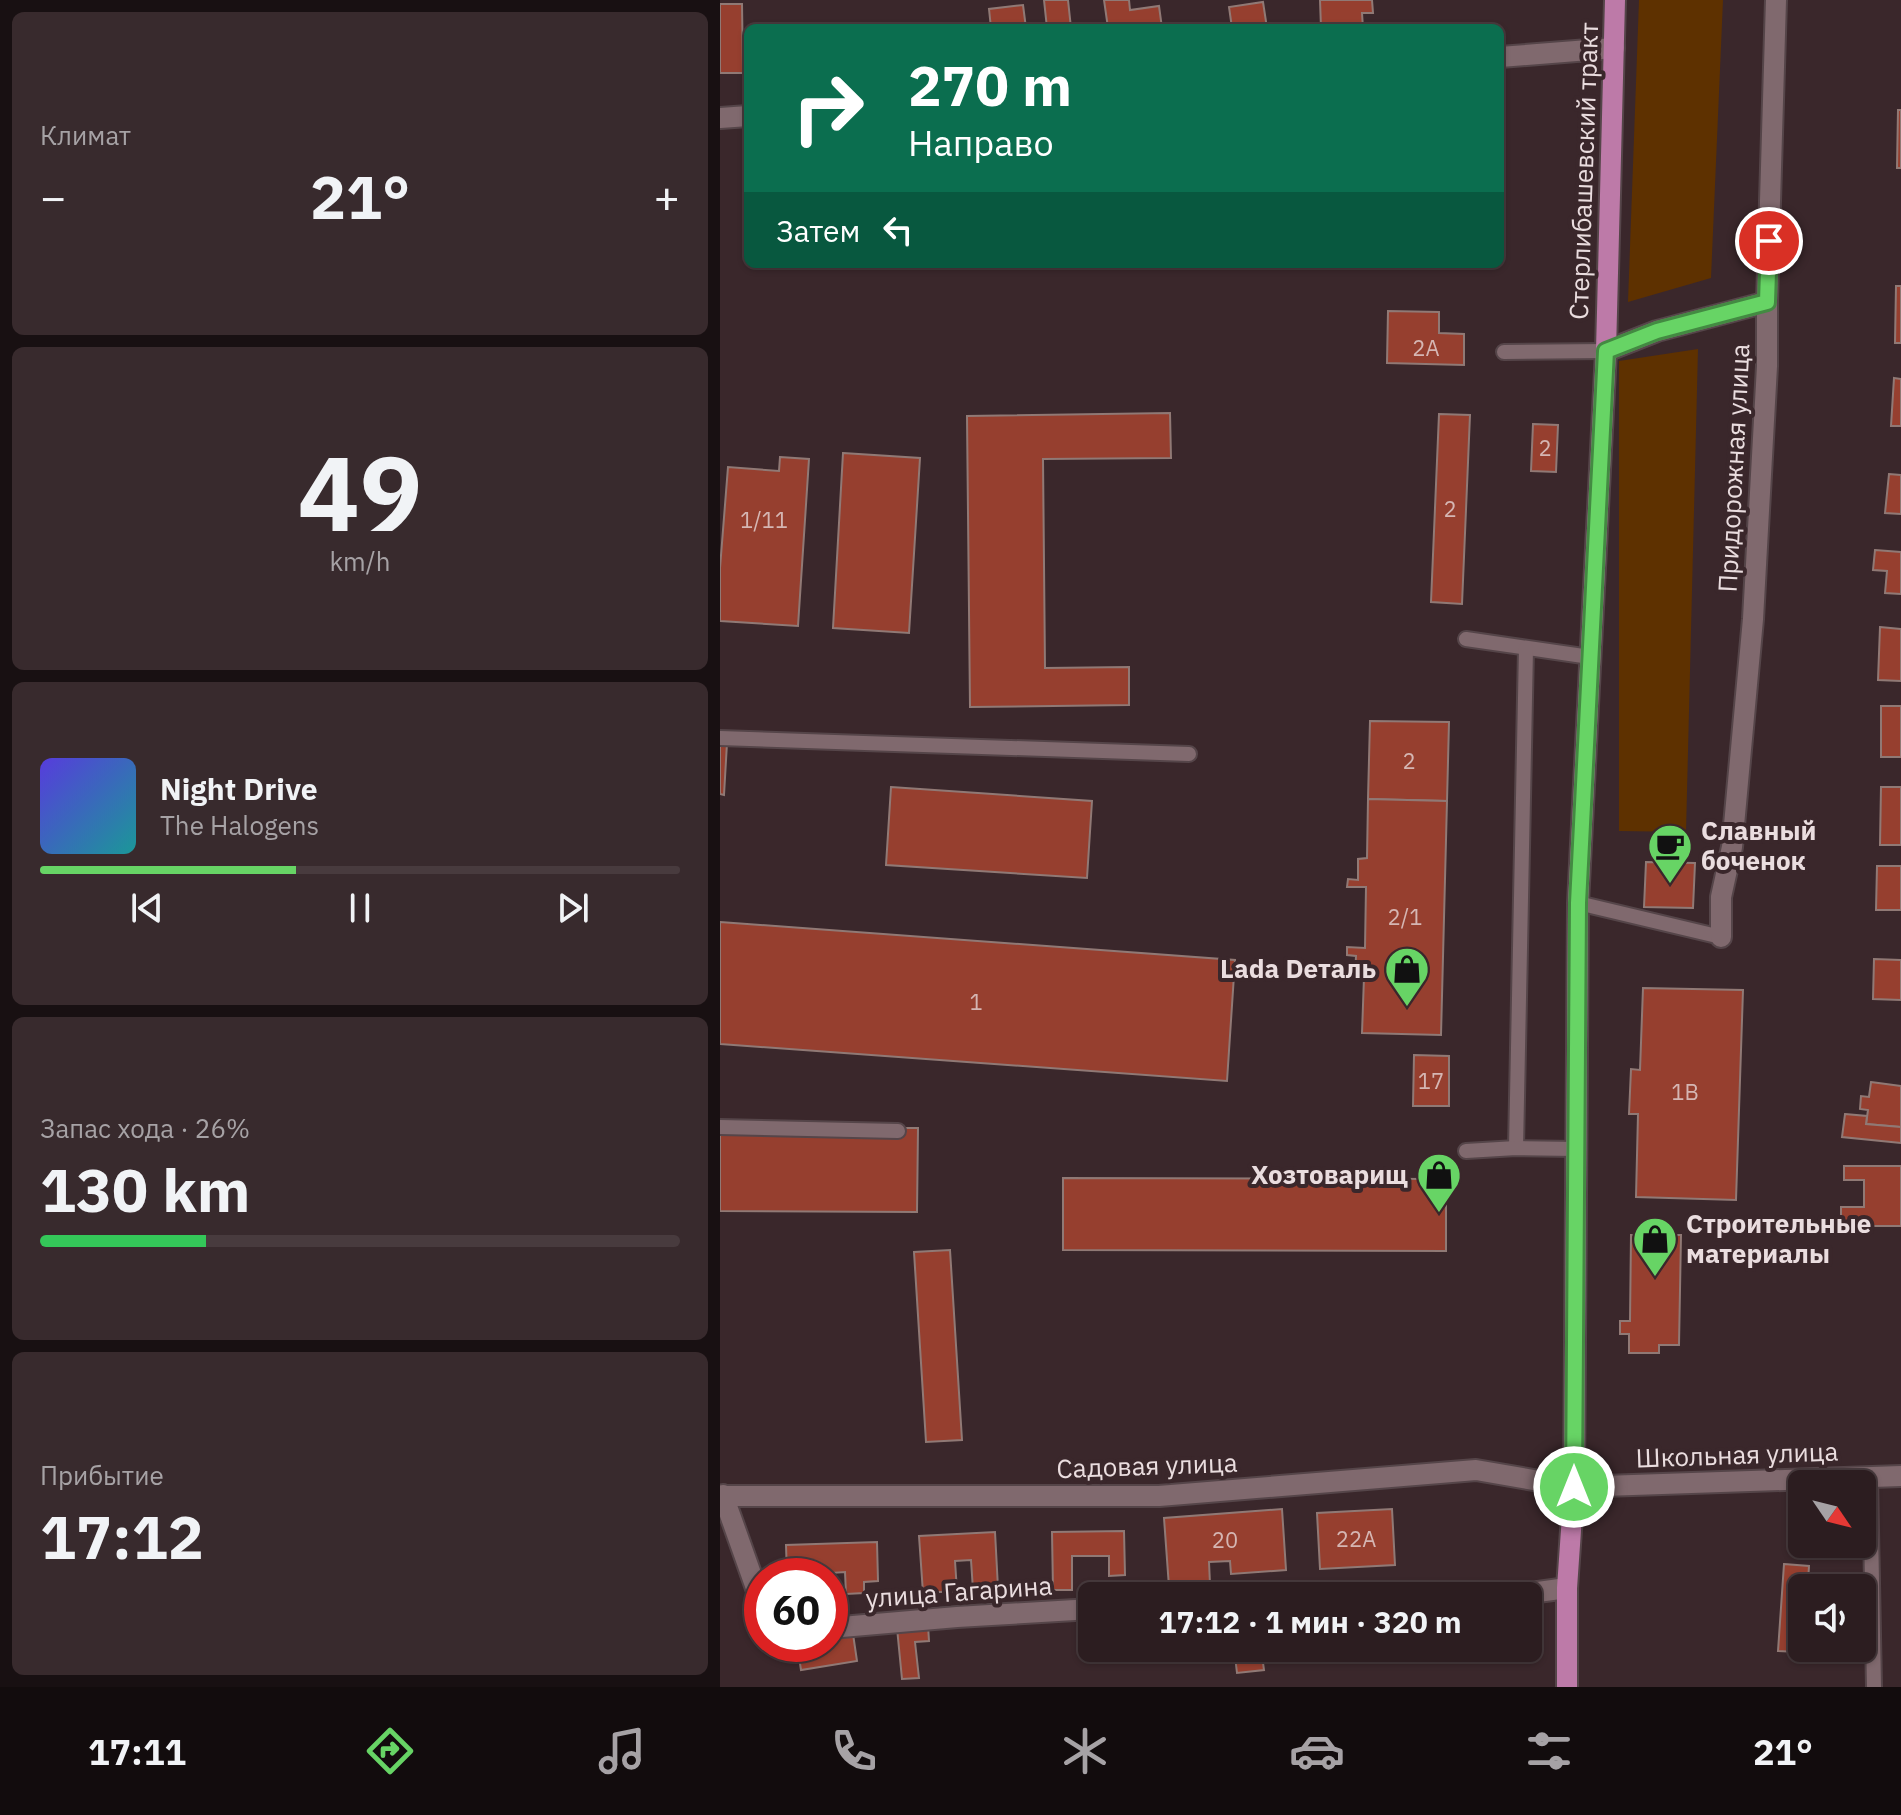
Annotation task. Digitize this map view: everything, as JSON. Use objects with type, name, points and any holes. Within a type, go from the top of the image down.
[{"type":"main road","name":"Стерлибашевский тракт","points":[[1567,1687],[1567,1588],[1574,1487],[1578,903],[1606,351],[1615,0]]},
{"type":"street","name":"Придорожная улица","points":[[1721,937],[1721,897],[1732,847],[1753,619],[1767,366],[1776,0]]},
{"type":"street","points":[[1504,57],[1614,48]]},
{"type":"street","points":[[720,118],[744,116]]},
{"type":"street","points":[[1606,351],[1657,331],[1767,302]]},
{"type":"street","name":"Садовая улица","points":[[722,1496],[1159,1496],[1476,1470],[1574,1487]]},
{"type":"street","name":"Школьная улица","points":[[1876,1477],[1901,1476]]},
{"type":"street","name":"Школьная улица","points":[[1574,1487],[1788,1480]]},
{"type":"street","points":[[722,1496],[745,1558]]},
{"type":"street","points":[[1542,1591],[1567,1588]]},
{"type":"street","name":"улица Гагарина","points":[[848,1627],[1078,1610]]},
{"type":"lane","points":[[1504,352],[1606,351]]},
{"type":"lane","points":[[1466,639],[1590,657]]},
{"type":"lane","points":[[1516,1148],[1526,648]]},
{"type":"lane","points":[[720,738],[1189,754]]},
{"type":"lane","points":[[1578,903],[1721,937]]},
{"type":"lane","points":[[720,1127],[898,1131]]},
{"type":"lane","points":[[1466,1151],[1576,1149]]},
{"type":"lane","points":[[1872,1558],[1874,1687]]},
{"type":"shaded area","points":[[1639,0],[1723,0],[1711,278],[1628,302]]},
{"type":"shaded area","points":[[1698,349],[1686,832],[1619,831],[1619,361]]},
{"type":"building","points":[[1044,0],[1068,0],[1071,24],[1047,24]]},
{"type":"building","points":[[1104,0],[1129,0],[1130,10],[1159,6],[1161,24],[1107,24]]},
{"type":"building","points":[[1320,0],[1372,0],[1373,13],[1362,13],[1363,24],[1321,24]]},
{"type":"building","points":[[1263,2],[1266,24],[1231,24],[1229,7]]},
{"type":"building","points":[[720,4],[742,4],[743,73],[720,73]]},
{"type":"building","points":[[1023,5],[1025,24],[991,24],[989,9]]},
{"type":"building","points":[[1898,110],[1901,110],[1901,168],[1897,168]]},
{"type":"building","points":[[1896,286],[1901,286],[1901,343],[1895,343]]},
{"type":"building","points":[[1388,311],[1439,312],[1439,333],[1464,334],[1464,365],[1387,363]]},
{"type":"building","points":[[1894,378],[1901,379],[1901,426],[1891,426]]},
{"type":"building","points":[[1170,413],[1171,458],[1043,459],[1045,668],[1129,667],[1129,705],[970,707],[967,416]]},
{"type":"building","points":[[1439,414],[1470,415],[1462,604],[1431,602]]},
{"type":"building","points":[[1533,424],[1558,425],[1556,472],[1531,471]]},
{"type":"building","points":[[843,453],[920,458],[909,633],[833,628]]},
{"type":"building","points":[[780,457],[809,459],[798,626],[720,621],[720,568],[728,467],[779,471]]},
{"type":"building","points":[[1889,474],[1901,475],[1901,514],[1885,513]]},
{"type":"building","points":[[1875,550],[1901,552],[1901,594],[1885,593],[1887,571],[1873,570]]},
{"type":"building","points":[[1880,627],[1901,629],[1901,681],[1878,680]]},
{"type":"building","points":[[1881,706],[1901,706],[1901,757],[1881,757]]},
{"type":"building","points":[[1370,721],[1449,722],[1447,801],[1368,799]]},
{"type":"building","points":[[720,742],[727,743],[724,795],[720,794]]},
{"type":"building","points":[[891,787],[1092,801],[1087,878],[886,865]]},
{"type":"building","points":[[1881,787],[1901,787],[1901,845],[1880,845]]},
{"type":"building","points":[[1368,799],[1447,801],[1441,1035],[1362,1033],[1364,977],[1355,976],[1356,956],[1347,955],[1347,947],[1365,948],[1366,887],[1347,887],[1348,879],[1358,880],[1358,859],[1367,858]]},
{"type":"building","name":"Славный боченок","points":[[1646,862],[1695,863],[1693,908],[1644,907]]},
{"type":"building","points":[[1877,866],[1901,866],[1901,910],[1876,910]]},
{"type":"building","points":[[720,922],[1235,960],[1227,1081],[720,1044]]},
{"type":"building","points":[[1874,959],[1901,960],[1901,1000],[1873,999]]},
{"type":"building","points":[[1643,988],[1743,990],[1736,1200],[1636,1197],[1638,1114],[1629,1114],[1631,1069],[1640,1070]]},
{"type":"building","points":[[1414,1055],[1449,1056],[1449,1106],[1413,1106]]},
{"type":"building","points":[[1871,1082],[1901,1086],[1901,1127],[1866,1124],[1868,1110],[1860,1109],[1861,1096],[1869,1097]]},
{"type":"building","points":[[1845,1114],[1867,1116],[1866,1124],[1901,1127],[1901,1143],[1842,1137]]},
{"type":"building","points":[[720,1128],[918,1128],[917,1212],[720,1211]]},
{"type":"building","points":[[1844,1166],[1901,1166],[1901,1226],[1841,1226],[1841,1207],[1864,1207],[1864,1180],[1844,1180]]},
{"type":"building","points":[[1063,1178],[1446,1179],[1446,1251],[1063,1250]]},
{"type":"building","name":"Строительные материалы","points":[[1631,1235],[1681,1235],[1679,1345],[1659,1345],[1659,1353],[1629,1353],[1629,1334],[1620,1334],[1620,1321],[1630,1321]]},
{"type":"building","points":[[950,1250],[962,1440],[926,1442],[914,1252]]},
{"type":"building","points":[[1282,1509],[1286,1570],[1231,1574],[1230,1561],[1209,1562],[1210,1582],[1169,1582],[1164,1518]]},
{"type":"building","points":[[1392,1509],[1395,1565],[1320,1569],[1317,1513]]},
{"type":"building","points":[[1124,1531],[1125,1575],[1109,1576],[1109,1556],[1072,1556],[1072,1590],[1053,1590],[1052,1532]]},
{"type":"building","points":[[995,1532],[998,1588],[973,1590],[971,1560],[955,1561],[957,1591],[923,1593],[919,1536]]},
{"type":"building","points":[[877,1542],[878,1581],[864,1582],[864,1593],[848,1594],[848,1558],[786,1558],[786,1545]]},
{"type":"building","points":[[1784,1564],[1809,1566],[1808,1574],[1788,1574],[1788,1652],[1778,1651]]},
{"type":"building","points":[[928,1625],[929,1641],[915,1642],[919,1678],[902,1679],[897,1628]]},
{"type":"building","points":[[853,1634],[857,1661],[801,1670],[800,1662],[848,1662],[848,1635]]},
{"type":"building","points":[[1236,1662],[1263,1662],[1264,1670],[1237,1673]]},
{"type":"place","name":"Славный боченок","points":[[1670,885]]},
{"type":"place","name":"Lada Dеталь","points":[[1407,1008]]},
{"type":"place","name":"Хозтоварищ","points":[[1439,1214]]},
{"type":"place","name":"Строительные материалы","points":[[1655,1278]]},
{"type":"route","points":[[1574,1487],[1578,903],[1606,351],[1657,331],[1767,302],[1769,241]]}]
